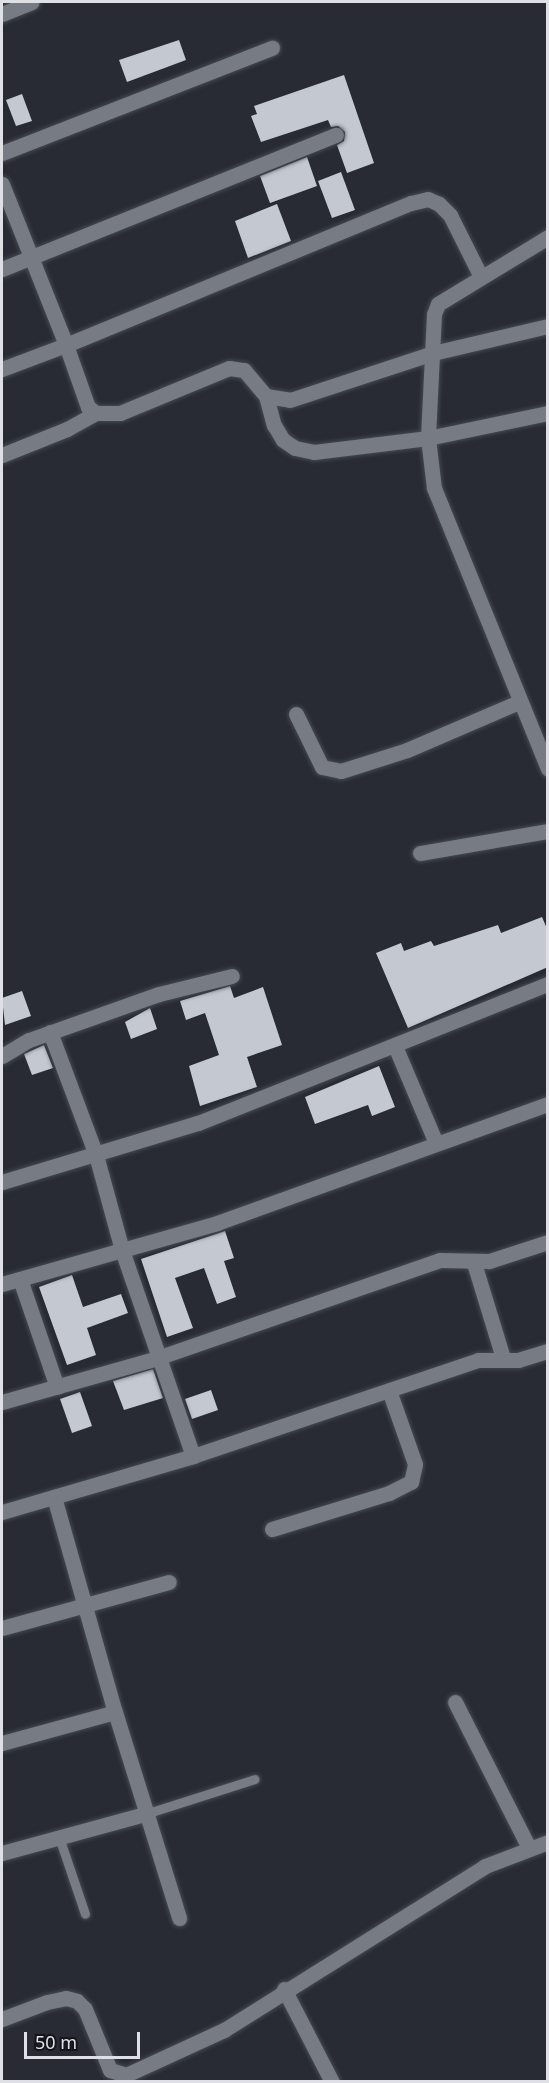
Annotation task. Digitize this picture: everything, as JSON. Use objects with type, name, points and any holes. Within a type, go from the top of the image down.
[{"type":"street","points":[[2,14],[32,2]]},
{"type":"street","points":[[2,153],[272,48]]},
{"type":"street","points":[[2,269],[336,135]]},
{"type":"street","points":[[2,184],[88,406],[96,413]]},
{"type":"street","points":[[2,369],[66,345],[400,207],[428,199],[450,215],[480,275]]},
{"type":"street","points":[[548,237],[480,275],[438,304],[428,438],[434,488],[548,769]]},
{"type":"street","points":[[267,396],[290,400],[433,353],[548,326]]},
{"type":"street","points":[[2,455],[67,429],[96,413],[120,413],[229,368],[244,370],[267,396],[274,425],[295,448],[325,452],[428,438],[548,413]]},
{"type":"street","points":[[296,714],[322,767],[341,771],[407,750],[519,702]]},
{"type":"street","points":[[420,853],[548,831]]},
{"type":"street","points":[[2,1056],[50,1032],[159,994],[232,976]]},
{"type":"street","points":[[2,1182],[198,1123],[548,984]]},
{"type":"street","points":[[50,1032],[96,1155],[122,1250],[157,1358],[193,1456]]},
{"type":"street","points":[[395,1046],[436,1143]]},
{"type":"street","points":[[2,1284],[217,1223],[548,1104]]},
{"type":"street","points":[[2,1402],[157,1358],[440,1260],[474,1263],[548,1242]]},
{"type":"street","points":[[474,1263],[502,1358]]},
{"type":"street","points":[[20,1279],[57,1387]]},
{"type":"street","points":[[2,1512],[193,1456],[478,1360],[502,1358],[518,1360],[548,1351]]},
{"type":"street","points":[[272,1529],[389,1493],[411,1482],[415,1464],[389,1390]]},
{"type":"street","points":[[54,1497],[115,1712],[179,1918]]},
{"type":"street","points":[[2,1628],[169,1582]]},
{"type":"street","points":[[455,1702],[529,1848]]},
{"type":"street","points":[[2,1743],[115,1712]]},
{"type":"street","points":[[2,1853],[146,1814]]},
{"type":"street","points":[[2,2019],[47,2002],[66,1998],[77,2001],[85,2009],[110,2070],[126,2075],[224,2030],[284,1989],[485,1866],[548,1842]]},
{"type":"street","points":[[284,1989],[332,2082]]},
{"type":"lane","points":[[146,1814],[255,1779]]},
{"type":"lane","points":[[59,1838],[85,1914]]},
{"type":"building","points":[[179,40],[186,60],[127,82],[119,60]]},
{"type":"building","points":[[344,75],[374,163],[347,173],[337,145],[344,141],[345,132],[338,126],[331,127],[328,120],[261,142],[251,116],[257,114],[254,106]]},
{"type":"building","points":[[22,94],[32,121],[16,126],[6,100]]},
{"type":"building","points":[[307,157],[317,186],[270,203],[260,176]]},
{"type":"building","points":[[341,172],[355,210],[332,218],[318,181]]},
{"type":"building","points":[[277,204],[291,241],[248,258],[235,221]]},
{"type":"building","points":[[542,917],[548,931],[548,967],[408,1028],[376,953],[401,943],[404,951],[431,941],[434,946],[498,925],[501,933]]},
{"type":"building","points":[[230,986],[234,998],[263,987],[282,1045],[247,1057],[257,1087],[200,1106],[189,1066],[219,1055],[205,1013],[186,1020],[180,1001]]},
{"type":"building","points":[[22,991],[31,1016],[5,1025],[2,998]]},
{"type":"building","points":[[150,1008],[157,1029],[131,1039],[125,1022]]},
{"type":"building","points":[[44,1045],[53,1068],[32,1075],[24,1054]]},
{"type":"building","points":[[379,1066],[395,1107],[372,1116],[368,1105],[315,1124],[305,1097]]},
{"type":"building","points":[[225,1231],[234,1258],[224,1261],[236,1297],[217,1304],[204,1268],[175,1278],[193,1328],[167,1337],[141,1259]]},
{"type":"building","points":[[72,1275],[83,1307],[121,1294],[128,1313],[87,1328],[96,1355],[67,1365],[39,1287]]},
{"type":"building","points":[[153,1369],[163,1398],[124,1410],[113,1381]]},
{"type":"building","points":[[211,1390],[218,1410],[192,1419],[185,1399]]},
{"type":"building","points":[[80,1392],[92,1426],[72,1433],[60,1399]]}]
